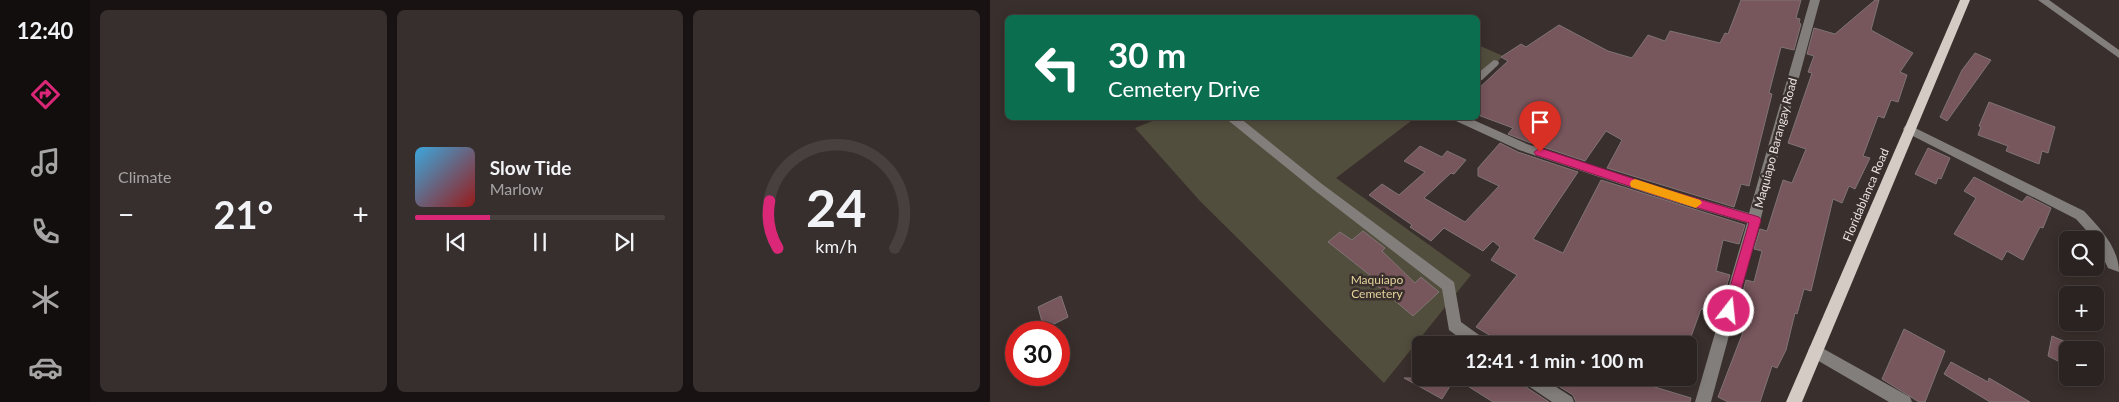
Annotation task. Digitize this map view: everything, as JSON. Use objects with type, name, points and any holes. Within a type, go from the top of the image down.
[{"type":"main road","name":"Floridablanca Road","points":[[1794,402],[1965,0]]},
{"type":"street","name":"Maquiapo Barangay Road","points":[[1703,402],[1816,0]]},
{"type":"street","points":[[2043,0],[2119,55]]},
{"type":"street","points":[[1480,76],[1494,63]]},
{"type":"street","points":[[1235,120],[1318,187],[1449,286],[1454,324],[1469,336]]},
{"type":"street","points":[[1464,120],[1531,150],[1668,195],[1755,220]]},
{"type":"street","points":[[1909,129],[2080,215],[2099,235],[2113,264],[2119,266]]},
{"type":"street","points":[[1815,351],[1904,402]]},
{"type":"street","points":[[1541,386],[1566,402]]},
{"type":"green space","points":[[1480,46],[1503,56],[1480,79]]},
{"type":"green space","name":"Maquiapo Cemetery","points":[[1155,120],[1412,120],[1336,178],[1471,275],[1422,336],[1412,336],[1412,348],[1384,383],[1200,201],[1135,128]]},
{"type":"building","points":[[1741,0],[1801,0],[1796,18],[1800,19],[1799,23],[1801,24],[1794,50],[1781,47],[1769,93],[1772,94],[1749,186],[1741,184],[1734,207],[1607,168],[1622,140],[1606,131],[1585,161],[1508,134],[1513,128],[1480,116],[1480,87],[1508,61],[1501,57],[1521,44],[1526,47],[1559,25],[1608,51],[1632,58],[1648,35],[1665,41],[1670,31],[1720,43],[1725,33],[1728,34]]},
{"type":"building","points":[[1875,0],[1879,0],[1871,30],[1913,53],[1900,72],[1907,75],[1898,102],[1891,100],[1884,118],[1878,116],[1863,156],[1870,158],[1855,189],[1849,186],[1842,203],[1833,199],[1811,291],[1804,289],[1797,314],[1795,313],[1786,350],[1777,368],[1772,366],[1760,402],[1728,402],[1718,397],[1745,327],[1750,305],[1740,302],[1746,280],[1754,282],[1762,251],[1754,249],[1760,229],[1767,231],[1783,180],[1792,183],[1806,149],[1788,143],[1812,73],[1808,72],[1814,56],[1807,54],[1814,28],[1835,34]]},
{"type":"building","points":[[1975,53],[1991,60],[1947,121],[1940,117],[1962,70]]},
{"type":"building","points":[[1989,102],[2055,127],[2048,153],[2042,151],[2039,164],[2006,151],[2008,146],[1978,135],[1981,127],[1979,126]]},
{"type":"building","points":[[1500,143],[1518,152],[1578,172],[1533,239],[1563,253],[1601,180],[1745,225],[1739,244],[1723,240],[1716,271],[1730,275],[1723,297],[1714,294],[1709,311],[1701,309],[1691,336],[1491,336],[1476,327],[1517,275],[1491,260],[1500,247],[1493,241],[1483,251],[1444,228],[1431,241],[1410,227],[1412,225],[1369,195],[1382,184],[1399,195],[1425,172],[1404,161],[1420,146],[1442,157],[1447,151],[1466,160],[1454,174],[1451,173],[1424,198],[1465,222],[1499,186],[1478,176],[1478,168]]},
{"type":"building","points":[[1928,148],[1950,158],[1941,179],[1938,178],[1936,184],[1915,174]]},
{"type":"building","points":[[1974,177],[2022,202],[2027,196],[2051,208],[2043,228],[2040,227],[2023,260],[2007,251],[2002,260],[1954,234],[1976,198],[1964,191]]},
{"type":"building","points":[[1363,231],[1385,248],[1382,251],[1415,283],[1421,277],[1439,292],[1413,316],[1368,278],[1371,276],[1328,242],[1340,232],[1352,240]]},
{"type":"building","points":[[1061,296],[1068,317],[1060,321],[1042,321],[1038,307]]},
{"type":"building","points":[[1904,329],[1945,351],[1925,402],[1919,402],[1882,379]]},
{"type":"building","points":[[2052,336],[2063,341],[2059,341],[2059,362],[2048,356]]},
{"type":"building","points":[[1951,362],[1988,382],[1989,378],[2030,402],[1990,402],[1944,374]]},
{"type":"building","points":[[1404,378],[1412,378],[1412,382]]},
{"type":"building","points":[[1418,386],[1450,386],[1442,399]]},
{"type":"building","points":[[1468,386],[1524,386],[1549,402],[1493,402]]},
{"type":"building","points":[[1558,386],[1651,386],[1691,398],[1690,402],[1576,402],[1573,395]]},
{"type":"slow traffic","points":[[1635,184],[1696,203]]},
{"type":"route","points":[[1540,152],[1593,168],[1668,195],[1755,220],[1729,311]]}]
